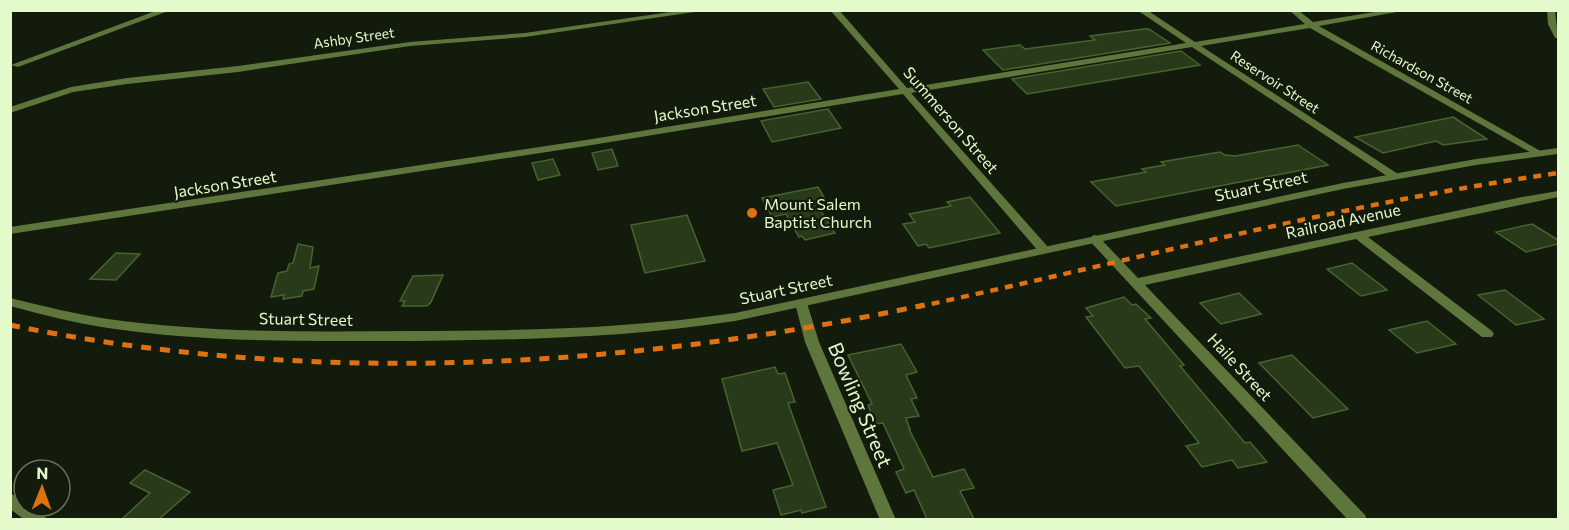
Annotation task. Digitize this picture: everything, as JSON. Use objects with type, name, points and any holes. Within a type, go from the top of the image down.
[{"type":"street","points":[[15,65],[167,10]]},
{"type":"street","name":"Ashby Street","points":[[10,110],[71,90],[126,81],[238,69],[410,44],[525,35],[704,10]]},
{"type":"street","name":"Summerson Street","points":[[834,10],[1044,250]]},
{"type":"street","name":"Reservoir Street","points":[[1141,10],[1394,176]]},
{"type":"street","name":"Richardson Street","points":[[1293,10],[1311,25],[1539,153]]},
{"type":"street","name":"Jackson Street","points":[[10,231],[210,202],[1404,10]]},
{"type":"street","points":[[1551,10],[1552,24],[1558,36]]},
{"type":"street","name":"Stuart Street","points":[[10,302],[76,318],[146,327],[266,335],[361,336],[615,332],[701,323],[1394,176],[1558,151]]},
{"type":"street","name":"Railroad Avenue","points":[[1135,282],[1558,194]]},
{"type":"street","points":[[1358,235],[1487,334]]},
{"type":"street","name":"Haile Street","points":[[1094,240],[1359,519]]},
{"type":"street","name":"Bowling Street","points":[[801,303],[812,342],[888,519]]},
{"type":"street","points":[[10,500],[39,519]]},
{"type":"building","points":[[1149,29],[1170,43],[1003,70],[983,50],[1020,45],[1025,49],[1095,40],[1090,36]]},
{"type":"building","points":[[1181,51],[1200,65],[1027,94],[1012,79]]},
{"type":"building","points":[[808,82],[821,99],[774,107],[763,89]]},
{"type":"building","points":[[828,109],[841,128],[772,142],[761,121]]},
{"type":"building","points":[[1453,117],[1487,139],[1443,145],[1436,141],[1383,153],[1355,137]]},
{"type":"building","points":[[1298,145],[1328,165],[1116,206],[1091,182],[1146,172],[1142,169],[1165,165],[1161,162],[1220,152],[1235,156]]},
{"type":"building","points":[[612,149],[618,166],[598,170],[592,153]]},
{"type":"building","points":[[553,159],[560,175],[538,180],[532,163]]},
{"type":"building","points":[[818,187],[829,206],[819,208],[835,233],[805,240],[802,236],[799,237],[786,214],[772,217],[762,198]]},
{"type":"building","points":[[970,197],[1000,233],[929,248],[926,244],[918,246],[903,224],[915,222],[909,214],[951,206],[947,202]]},
{"type":"building","points":[[687,215],[705,261],[645,273],[631,225]]},
{"type":"building","points":[[1532,224],[1558,240],[1558,244],[1526,252],[1496,232]]},
{"type":"building","points":[[298,244],[313,247],[310,268],[319,266],[314,289],[303,291],[302,296],[283,299],[284,295],[271,297],[278,273],[287,271],[289,264],[293,263]]},
{"type":"building","points":[[116,253],[140,254],[116,280],[90,279]]},
{"type":"building","points":[[1352,263],[1387,290],[1361,296],[1327,269]]},
{"type":"building","points":[[443,275],[427,306],[402,306],[405,301],[400,301],[413,276]]},
{"type":"building","points":[[1505,290],[1544,319],[1516,325],[1478,295]]},
{"type":"building","points":[[1239,293],[1261,314],[1221,324],[1200,303]]},
{"type":"building","points":[[1124,297],[1132,305],[1136,304],[1151,318],[1145,319],[1184,365],[1180,366],[1245,443],[1250,442],[1267,462],[1238,468],[1232,460],[1202,467],[1186,446],[1199,443],[1139,366],[1125,368],[1086,317],[1093,316],[1086,308]]},
{"type":"building","points":[[1427,321],[1456,344],[1417,353],[1389,330]]},
{"type":"building","points":[[901,344],[917,372],[906,375],[917,398],[911,399],[919,416],[906,418],[909,429],[933,477],[964,469],[974,488],[960,491],[974,519],[927,519],[914,490],[906,493],[896,472],[904,469],[883,423],[875,424],[868,405],[872,404],[848,355]]},
{"type":"building","points":[[1292,355],[1348,409],[1313,418],[1259,363]]},
{"type":"building","points":[[775,367],[778,374],[785,373],[795,402],[788,403],[826,507],[781,515],[773,490],[793,485],[777,443],[742,451],[722,379]]},
{"type":"building","points":[[145,470],[190,492],[159,519],[122,519],[150,493],[130,483]]},
{"type":"railway","points":[[917,307],[1316,217],[1558,173]]},
{"type":"railway","points":[[10,325],[123,345],[237,357],[352,363],[468,362],[583,356],[698,344],[811,327],[924,305]]},
{"type":"place","name":"Mount Salem Baptist Church","points":[[752,213]]}]
